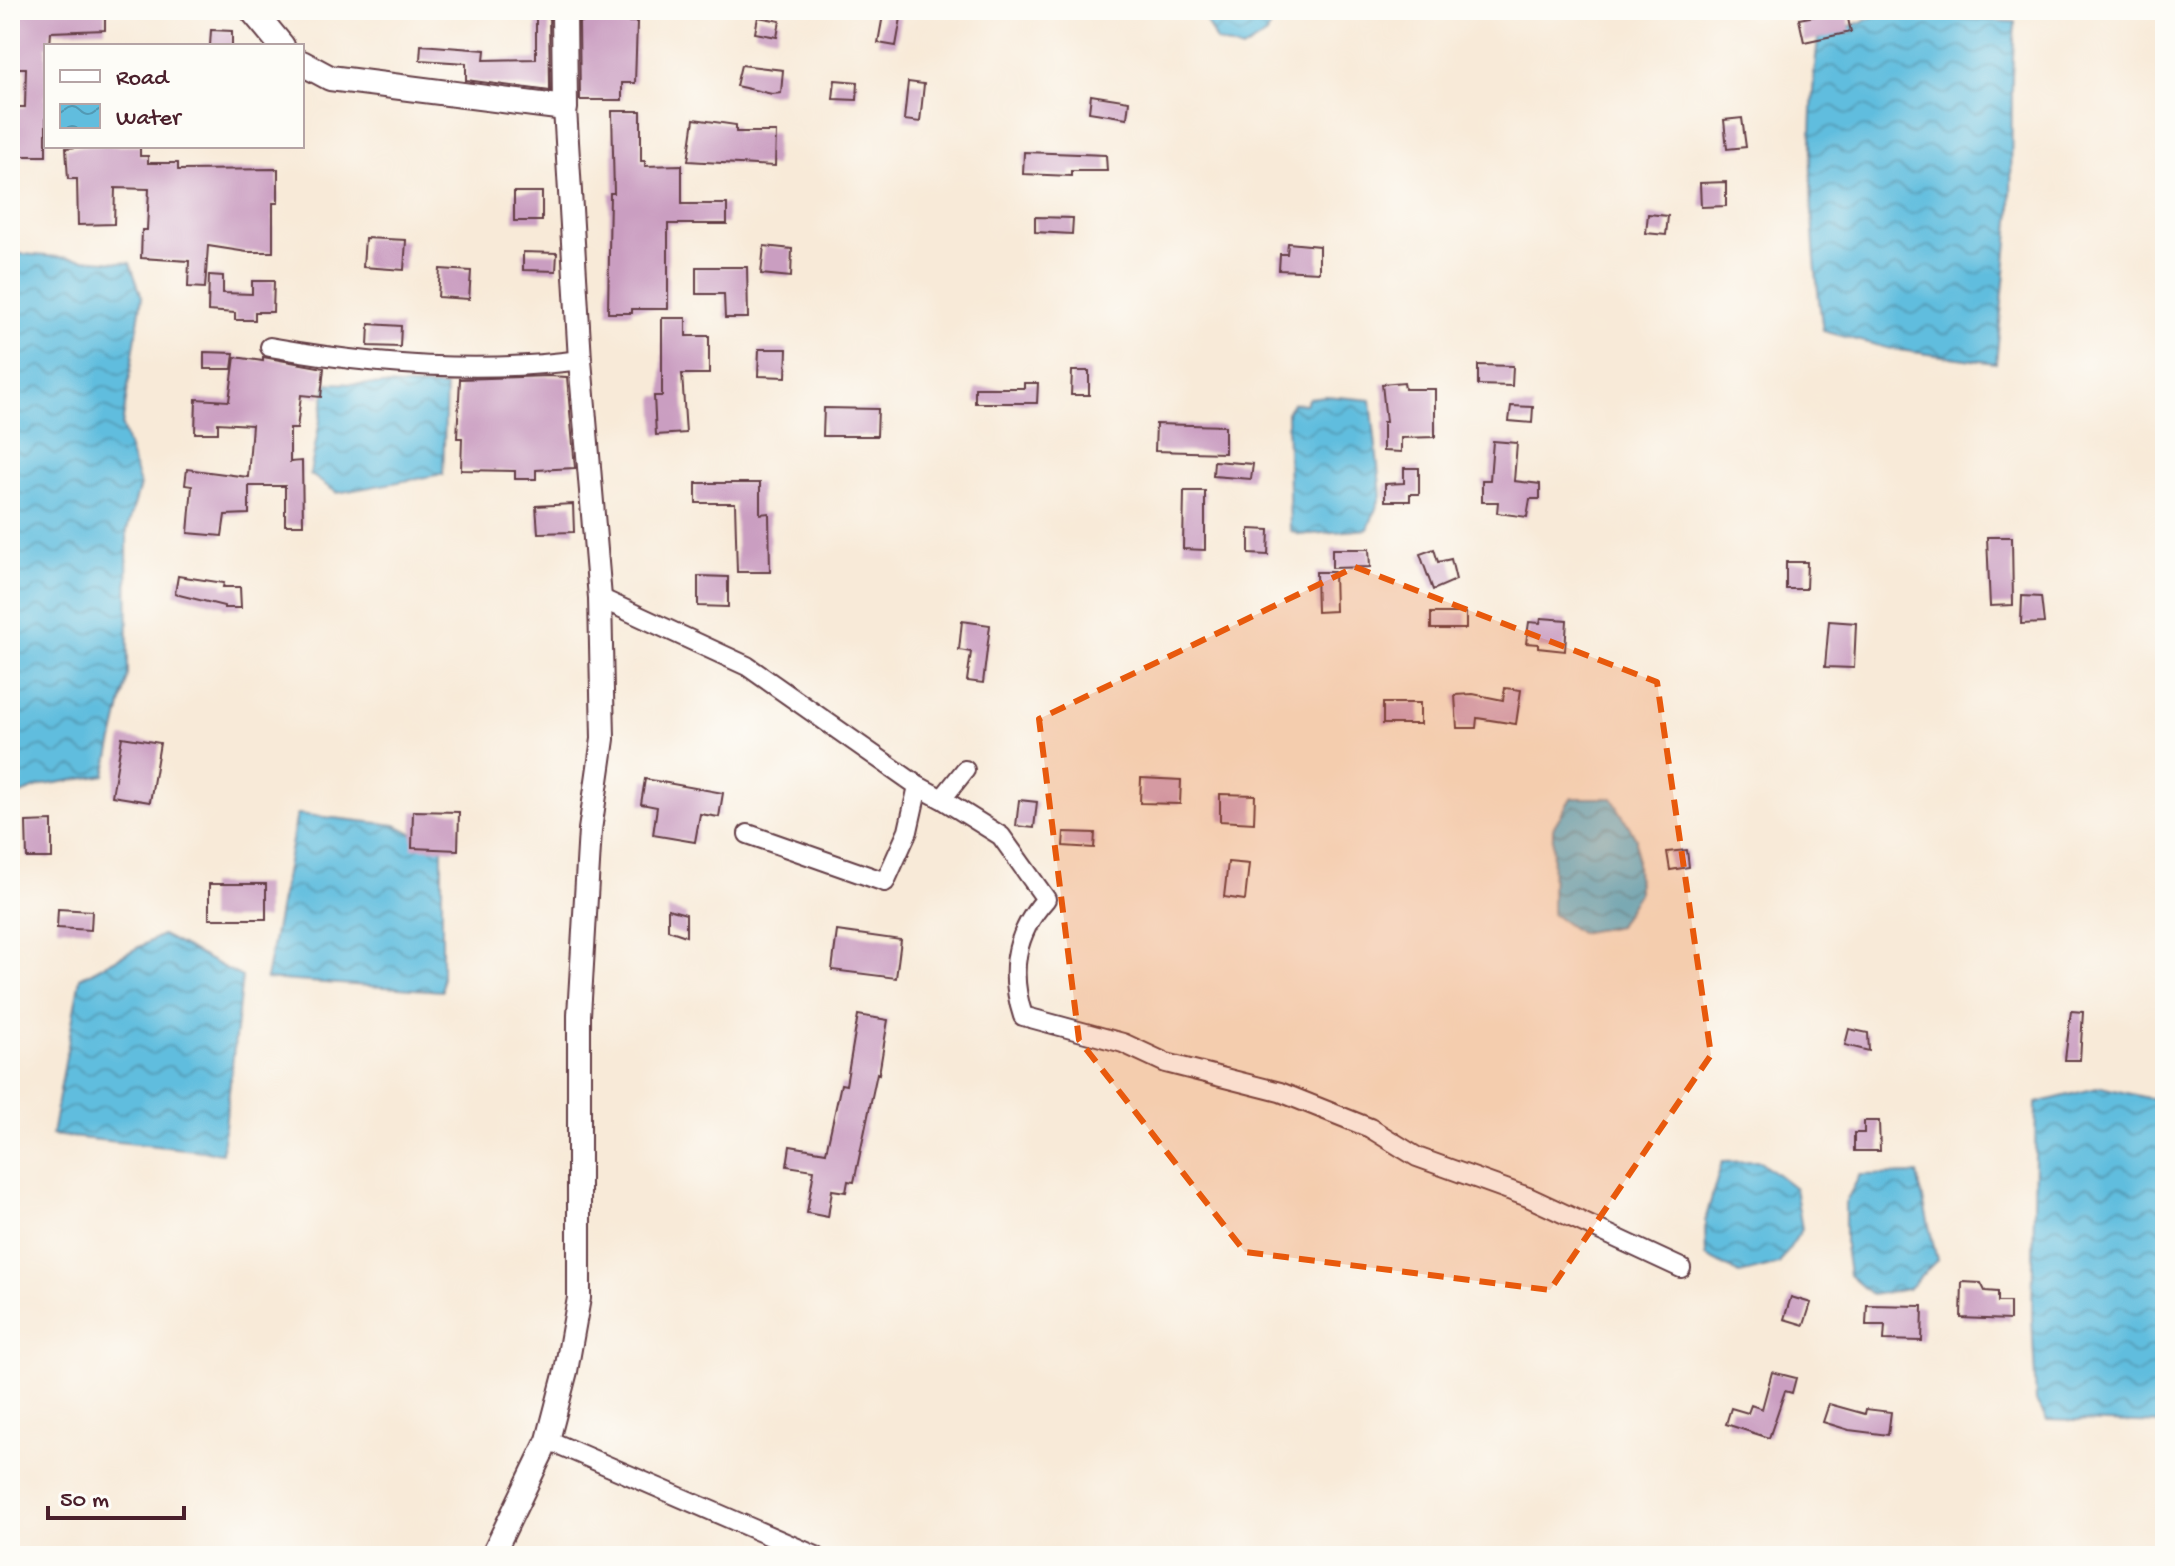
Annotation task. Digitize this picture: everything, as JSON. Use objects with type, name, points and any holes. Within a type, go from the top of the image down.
[{"type":"main road","points":[[252,10],[280,44]]},
{"type":"main road","points":[[304,64],[330,78],[565,108],[564,10]]},
{"type":"street","points":[[492,1556],[548,1440],[566,1371],[579,1298],[579,1015],[590,830],[603,739],[600,598],[580,360],[565,108]]},
{"type":"street","points":[[270,347],[319,356],[473,367],[533,367],[580,360]]},
{"type":"street","points":[[600,598],[747,666],[918,786],[1001,836],[1046,899],[1034,913],[1015,957],[1015,990],[1023,1016],[1123,1043],[1166,1063],[1280,1092],[1370,1128],[1417,1157],[1528,1197],[1681,1268]]},
{"type":"street","points":[[942,799],[965,770]]},
{"type":"street","points":[[748,834],[885,882],[908,831],[918,786]]},
{"type":"street","points":[[548,1440],[816,1556]]},
{"type":"highlighted area","points":[[1355,567],[1657,682],[1711,1055],[1550,1290],[1245,1252],[1079,1040],[1039,719]]},
{"type":"water","points":[[1206,10],[1274,10],[1267,34],[1242,50],[1216,41],[1205,19]]},
{"type":"water","points":[[1881,14],[2015,22],[2011,211],[1996,363],[1891,349],[1823,331],[1811,185],[1812,111],[1818,39]]},
{"type":"water","points":[[10,253],[130,263],[142,297],[122,426],[140,485],[127,530],[128,675],[105,775],[44,785],[10,798]]},
{"type":"water","points":[[327,383],[446,387],[443,474],[337,493],[310,474]]},
{"type":"water","points":[[1326,396],[1371,400],[1381,495],[1368,529],[1300,535],[1290,530],[1287,412],[1293,403],[1305,404],[1309,398]]},
{"type":"water","points":[[1571,798],[1612,798],[1636,838],[1638,893],[1618,926],[1579,933],[1552,914],[1553,828]]},
{"type":"water","points":[[297,814],[396,825],[442,849],[442,991],[266,979]]},
{"type":"water","points":[[162,935],[242,977],[222,1153],[52,1135],[80,978]]},
{"type":"water","points":[[2101,1087],[2165,1102],[2165,1424],[2047,1420],[2036,1402],[2032,1316],[2036,1103]]},
{"type":"water","points":[[1760,1161],[1795,1188],[1802,1229],[1779,1264],[1740,1274],[1706,1256],[1705,1221],[1722,1162]]},
{"type":"water","points":[[1917,1174],[1937,1260],[1908,1289],[1872,1295],[1849,1275],[1845,1203],[1860,1175]]},
{"type":"building","points":[[10,10],[105,10],[105,30],[51,32],[50,44],[44,44],[46,156],[16,156],[16,107],[25,107],[26,68],[10,68]]},
{"type":"building","points":[[586,10],[607,10],[606,22],[637,22],[635,83],[622,83],[622,100],[580,100],[579,22],[585,22]]},
{"type":"building","points":[[1846,10],[1851,32],[1804,42],[1799,19]]},
{"type":"building","points":[[536,12],[549,12],[550,91],[466,80],[466,63],[420,60],[421,45],[485,50],[484,60],[536,59]]},
{"type":"building","points":[[883,15],[901,18],[896,46],[878,43]]},
{"type":"building","points":[[758,17],[780,21],[777,37],[755,33]]},
{"type":"building","points":[[211,30],[232,31],[232,44],[210,44]]},
{"type":"building","points":[[741,65],[783,70],[781,93],[736,86]]},
{"type":"building","points":[[835,80],[858,82],[857,100],[833,99]]},
{"type":"building","points":[[908,82],[924,84],[920,122],[904,120]]},
{"type":"building","points":[[1091,95],[1129,101],[1127,118],[1089,112]]},
{"type":"building","points":[[612,111],[641,111],[641,161],[645,161],[645,166],[682,165],[682,204],[727,204],[727,224],[668,224],[668,309],[608,313],[610,193],[614,193]]},
{"type":"building","points":[[1742,118],[1746,147],[1727,149],[1724,120]]},
{"type":"building","points":[[694,119],[736,125],[736,132],[776,132],[775,166],[688,161]]},
{"type":"building","points":[[66,148],[140,148],[140,156],[148,156],[148,163],[178,163],[178,170],[278,169],[278,203],[273,203],[273,252],[208,246],[205,288],[188,287],[189,261],[141,258],[142,230],[147,230],[149,189],[115,188],[114,224],[78,225],[77,179],[68,179]]},
{"type":"building","points":[[1024,152],[1106,155],[1107,171],[1071,171],[1071,176],[1023,174]]},
{"type":"building","points":[[1726,182],[1726,206],[1701,207],[1700,183]]},
{"type":"building","points":[[514,192],[542,192],[542,221],[514,221]]},
{"type":"building","points":[[1648,214],[1668,216],[1666,235],[1646,233]]},
{"type":"building","points":[[1035,217],[1073,218],[1072,234],[1035,232]]},
{"type":"building","points":[[365,238],[406,240],[404,270],[363,267]]},
{"type":"building","points":[[1288,243],[1319,246],[1319,272],[1279,270],[1280,254],[1287,254]]},
{"type":"building","points":[[764,246],[792,249],[791,277],[761,274]]},
{"type":"building","points":[[523,252],[557,253],[556,271],[523,270]]},
{"type":"building","points":[[696,267],[747,267],[748,318],[725,318],[724,294],[696,294]]},
{"type":"building","points":[[440,269],[471,271],[469,299],[438,297]]},
{"type":"building","points":[[209,275],[223,276],[223,293],[252,294],[252,281],[274,281],[273,312],[255,312],[255,320],[235,320],[235,313],[208,311]]},
{"type":"building","points":[[662,318],[686,318],[686,336],[709,336],[709,374],[682,374],[686,433],[656,435],[654,396],[662,396]]},
{"type":"building","points":[[369,324],[401,326],[400,347],[368,346]]},
{"type":"building","points":[[759,349],[787,349],[786,377],[758,376]]},
{"type":"building","points":[[204,352],[234,353],[232,369],[204,369]]},
{"type":"building","points":[[235,357],[263,361],[263,357],[324,368],[321,397],[301,395],[297,429],[290,429],[290,462],[302,461],[303,525],[285,525],[285,486],[249,486],[249,514],[225,515],[222,536],[188,533],[192,486],[185,485],[187,469],[248,477],[252,425],[218,423],[218,433],[195,433],[196,399],[229,401]]},
{"type":"building","points":[[1478,365],[1513,366],[1512,386],[1478,385]]},
{"type":"building","points":[[1072,371],[1089,371],[1089,395],[1071,395]]},
{"type":"building","points":[[567,377],[575,468],[536,470],[536,479],[515,479],[515,471],[461,470],[462,438],[457,438],[460,379]]},
{"type":"building","points":[[1404,382],[1405,389],[1435,389],[1435,437],[1401,438],[1401,452],[1383,451],[1383,422],[1386,422],[1382,384]]},
{"type":"building","points":[[1024,383],[1038,383],[1037,403],[975,403],[975,388],[1024,388]]},
{"type":"building","points":[[1511,406],[1533,407],[1532,423],[1509,421]]},
{"type":"building","points":[[824,408],[878,409],[877,436],[823,436]]},
{"type":"building","points":[[1156,424],[1225,426],[1225,453],[1155,451]]},
{"type":"building","points":[[1493,441],[1517,443],[1514,481],[1540,484],[1540,499],[1530,499],[1527,517],[1497,513],[1498,502],[1482,502],[1482,480],[1490,480]]},
{"type":"building","points":[[1214,461],[1253,464],[1251,479],[1213,476]]},
{"type":"building","points":[[1404,468],[1419,468],[1419,494],[1410,494],[1410,501],[1385,501],[1385,484],[1404,483]]},
{"type":"building","points":[[696,483],[760,483],[760,514],[769,513],[770,572],[737,572],[735,503],[696,503]]},
{"type":"building","points":[[1184,491],[1205,491],[1205,550],[1183,549]]},
{"type":"building","points":[[573,504],[574,532],[538,533],[536,506]]},
{"type":"building","points":[[1249,529],[1269,530],[1268,555],[1249,554]]},
{"type":"building","points":[[1987,537],[2012,537],[2013,605],[1990,606]]},
{"type":"building","points":[[1332,549],[1369,549],[1370,567],[1332,568]]},
{"type":"building","points":[[1434,549],[1438,562],[1451,559],[1456,580],[1433,590],[1420,554]]},
{"type":"building","points":[[1786,562],[1807,562],[1806,589],[1786,589]]},
{"type":"building","points":[[1316,572],[1334,572],[1335,611],[1317,612]]},
{"type":"building","points":[[178,576],[224,583],[223,587],[240,587],[241,608],[224,608],[175,594]]},
{"type":"building","points":[[698,576],[728,577],[728,607],[698,606]]},
{"type":"building","points":[[2022,596],[2041,597],[2044,623],[2021,624]]},
{"type":"building","points":[[1431,613],[1466,613],[1466,629],[1431,629]]},
{"type":"building","points":[[1541,618],[1567,620],[1565,651],[1538,648],[1538,644],[1526,643],[1529,622],[1540,623]]},
{"type":"building","points":[[962,621],[990,625],[983,683],[967,681],[971,652],[959,650]]},
{"type":"building","points":[[1829,621],[1856,623],[1854,668],[1825,667]]},
{"type":"building","points":[[1505,688],[1521,690],[1516,724],[1477,718],[1476,728],[1457,728],[1455,695],[1473,694],[1503,700]]},
{"type":"building","points":[[1383,703],[1420,703],[1420,724],[1383,724]]},
{"type":"building","points":[[122,737],[160,743],[150,802],[112,796]]},
{"type":"building","points":[[1141,778],[1181,780],[1180,804],[1140,803]]},
{"type":"building","points":[[645,779],[723,793],[719,817],[700,814],[695,842],[653,835],[657,807],[641,804]]},
{"type":"building","points":[[1220,794],[1255,795],[1254,823],[1220,821]]},
{"type":"building","points":[[1019,800],[1037,802],[1034,828],[1016,826]]},
{"type":"building","points":[[413,811],[459,812],[458,850],[412,848]]},
{"type":"building","points":[[52,821],[52,858],[27,858],[26,822]]},
{"type":"building","points":[[1064,832],[1095,833],[1094,848],[1063,846]]},
{"type":"building","points":[[1687,850],[1689,867],[1670,870],[1667,852]]},
{"type":"building","points":[[1228,862],[1249,864],[1245,900],[1224,897]]},
{"type":"building","points":[[209,884],[266,884],[266,919],[209,919]]},
{"type":"building","points":[[58,909],[92,911],[91,930],[57,928]]},
{"type":"building","points":[[668,909],[686,914],[686,936],[668,930]]},
{"type":"building","points":[[837,931],[901,940],[896,978],[832,970]]},
{"type":"building","points":[[2071,1011],[2083,1012],[2080,1060],[2065,1060]]},
{"type":"building","points":[[858,1015],[888,1020],[854,1182],[848,1181],[846,1192],[832,1190],[828,1217],[807,1213],[814,1170],[787,1166],[790,1146],[826,1152],[841,1084],[846,1085]]},
{"type":"building","points":[[1849,1029],[1868,1033],[1869,1051],[1845,1045]]},
{"type":"building","points":[[1864,1121],[1879,1121],[1880,1151],[1854,1151],[1854,1133],[1864,1133]]},
{"type":"building","points":[[1962,1282],[1981,1283],[1985,1291],[1998,1292],[1998,1302],[2010,1302],[2010,1320],[1961,1318]]},
{"type":"building","points":[[1791,1297],[1811,1303],[1804,1325],[1784,1319]]},
{"type":"building","points":[[1867,1305],[1923,1306],[1922,1341],[1884,1340],[1885,1325],[1866,1325]]},
{"type":"building","points":[[1772,1372],[1796,1378],[1792,1393],[1785,1391],[1769,1438],[1726,1424],[1731,1408],[1748,1413],[1751,1405],[1762,1409]]},
{"type":"building","points":[[1829,1404],[1865,1414],[1866,1409],[1891,1412],[1888,1435],[1849,1430],[1823,1422]]}]
